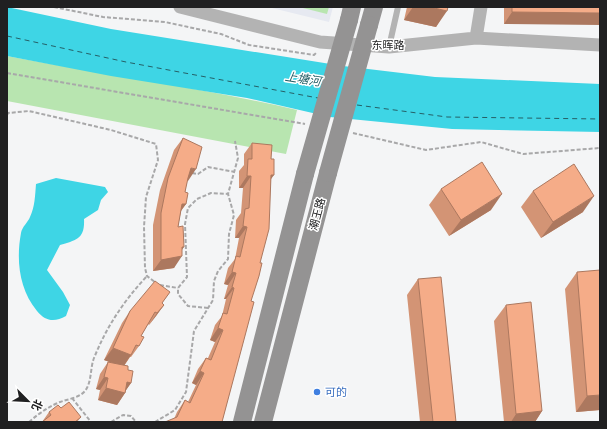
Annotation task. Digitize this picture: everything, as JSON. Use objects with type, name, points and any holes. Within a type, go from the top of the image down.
[{"type":"main road","name":"潮王路","points":[[263,422],[328,173],[374,7]]},
{"type":"main road","name":"潮王路","points":[[242,422],[305,174],[351,13]]},
{"type":"street","name":"东晖路","points":[[180,7],[320,42],[389,47],[476,38],[600,45]]},
{"type":"street","points":[[476,38],[480,7]]},
{"type":"lane","points":[[389,47],[398,7]]},
{"type":"path","points":[[54,7],[103,18],[165,22],[221,34],[249,45],[314,55],[320,42]]},
{"type":"path","points":[[7,73],[306,124]]},
{"type":"path","points":[[7,115],[8,113],[29,111],[111,130],[156,144],[158,160],[146,197],[144,227],[145,268],[147,276],[160,285],[178,288]]},
{"type":"path","points":[[346,131],[377,137],[426,150],[481,142],[524,154],[600,148]]},
{"type":"path","points":[[155,422],[174,410],[186,392],[194,330],[214,296],[214,281],[218,271],[228,259],[229,234],[234,215],[228,194],[238,158],[234,142]]},
{"type":"path","points":[[192,173],[198,174],[208,167],[235,172]]},
{"type":"path","points":[[208,308],[188,306],[178,294],[178,288],[187,277],[185,224],[188,208],[197,199],[211,193],[228,194]]},
{"type":"path","points":[[29,422],[41,411],[85,391],[89,382],[92,362],[104,332],[128,296],[147,276]]},
{"type":"path","points":[[72,398],[91,422]]},
{"type":"path","points":[[111,422],[123,415],[130,416],[136,422]]},
{"type":"shaded area","points":[[268,7],[333,7],[329,22]]},
{"type":"green space","points":[[299,7],[329,7],[327,14]]},
{"type":"green space","points":[[7,56],[189,88],[297,110],[286,154],[7,101]]},
{"type":"water","name":"上塘河","points":[[7,7],[111,29],[343,66],[435,77],[600,84],[600,132],[452,129],[330,117],[247,98],[111,76],[7,56]]},
{"type":"water","points":[[56,178],[105,187],[108,192],[101,200],[98,210],[84,219],[84,226],[81,235],[71,242],[60,245],[47,270],[63,292],[70,305],[66,316],[51,320],[40,315],[26,293],[20,274],[19,253],[22,231],[33,209],[36,184]]},
{"type":"building","points":[[430,7],[448,7],[447,11]]},
{"type":"building","points":[[512,7],[600,7],[600,13],[512,12]]},
{"type":"building","points":[[183,138],[202,147],[196,169],[191,168],[188,178],[185,192],[188,193],[186,204],[182,204],[178,227],[183,226],[184,247],[182,247],[182,256],[161,260],[161,213],[168,178]]},
{"type":"building","points":[[252,143],[272,145],[271,159],[274,159],[274,175],[271,175],[269,229],[260,263],[262,263],[259,276],[251,301],[254,302],[222,422],[165,422],[177,417],[185,400],[190,403],[204,373],[200,371],[206,358],[211,360],[223,330],[218,328],[223,313],[227,314],[234,288],[232,287],[236,273],[232,272],[236,256],[240,257],[247,227],[243,226],[245,209],[249,208],[251,176],[247,176],[248,159],[252,159]]},
{"type":"building","points":[[482,162],[502,194],[461,220],[441,189]]},
{"type":"building","points":[[574,164],[594,196],[553,222],[533,191]]},
{"type":"building","points":[[600,270],[600,395],[587,396],[577,272]]},
{"type":"building","points":[[441,277],[456,422],[433,422],[418,279]]},
{"type":"building","points":[[155,281],[170,292],[162,303],[164,305],[157,313],[155,312],[141,336],[144,337],[139,346],[136,345],[131,355],[113,348],[130,311]]},
{"type":"building","points":[[531,302],[542,411],[516,414],[506,305]]},
{"type":"building","points":[[108,362],[128,366],[128,370],[133,371],[131,383],[127,382],[125,393],[106,388],[108,378],[104,377]]},
{"type":"building","points":[[69,402],[81,417],[75,422],[42,422],[51,415],[49,412],[58,405],[61,408]]},
{"type":"ferry route","points":[[7,36],[126,62],[318,98]]},
{"type":"ferry route","points":[[357,105],[447,117],[600,119]]},
{"type":"place","name":"可的","points":[[317,392]]}]
